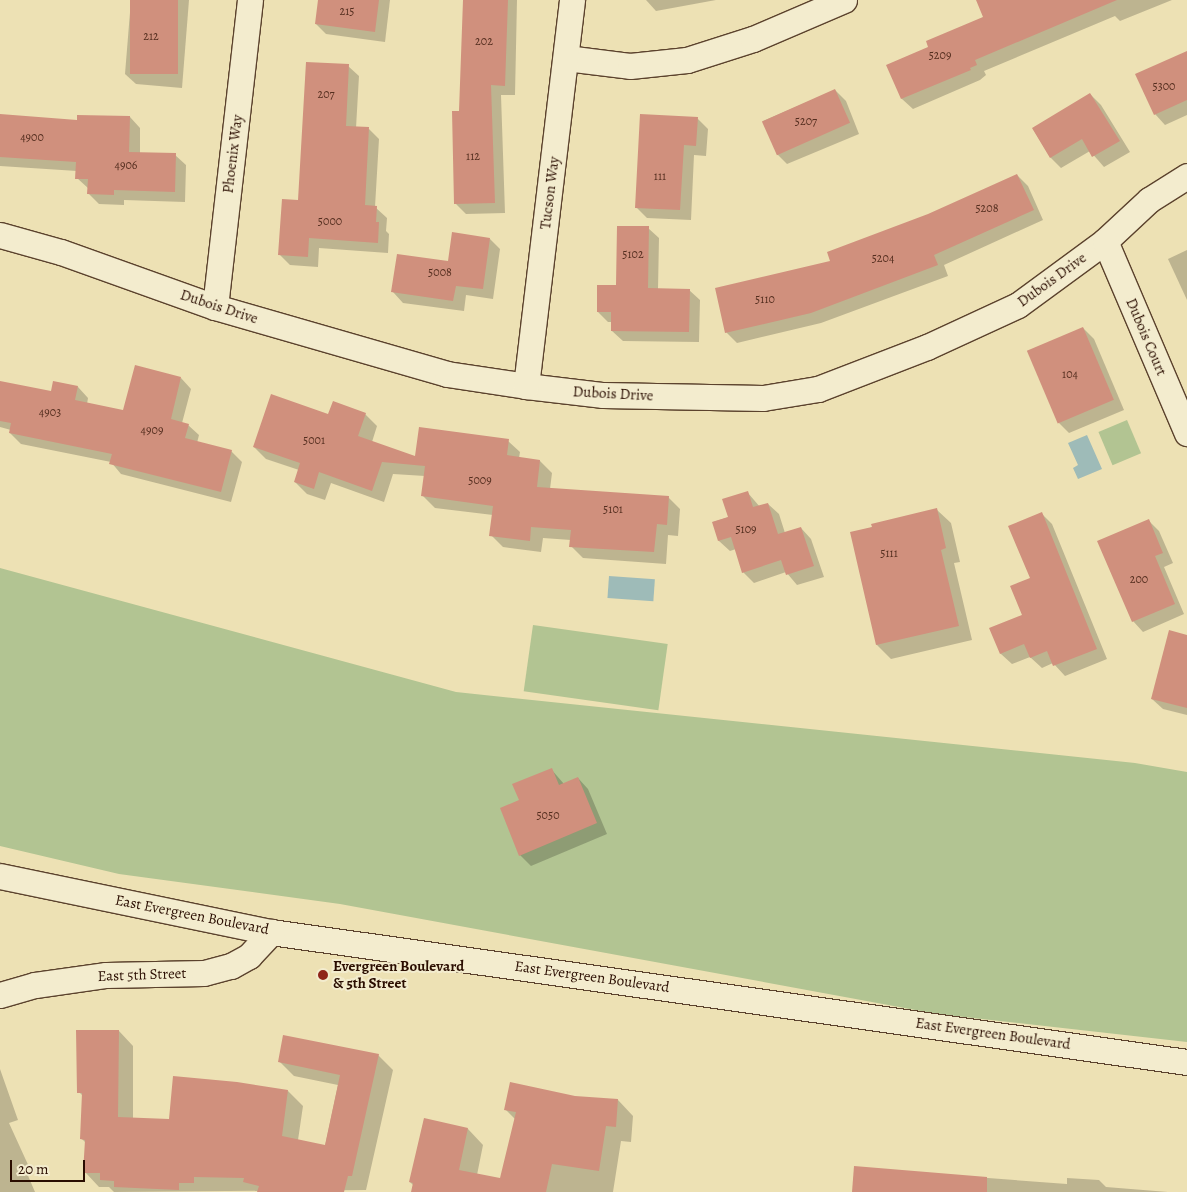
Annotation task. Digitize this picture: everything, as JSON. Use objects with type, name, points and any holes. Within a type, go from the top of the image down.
[{"type":"street","name":"Phoenix Way","points":[[215,307],[250,0]]},
{"type":"street","name":"Tucson Way","points":[[526,386],[572,0]]},
{"type":"street","points":[[566,58],[630,66],[687,60],[753,40],[844,0]]},
{"type":"street","name":"Dubois Drive","points":[[0,235],[61,252],[215,307],[447,374],[603,395],[763,398],[818,389],[927,347],[1018,305],[1105,242],[1149,200],[1187,176]]},
{"type":"street","name":"Dubois Court","points":[[1105,242],[1187,433]]},
{"type":"street","name":"East Evergreen Boulevard","points":[[0,876],[271,932],[1187,1062]]},
{"type":"street","name":"East 5th Street","points":[[0,995],[35,985],[106,975],[204,973],[231,966],[249,956],[271,932]]},
{"type":"green space","points":[[1127,420],[1141,453],[1113,465],[1098,432]]},
{"type":"green space","points":[[0,568],[456,692],[1135,763],[1187,772],[1187,1042],[937,1014],[340,904],[119,874],[0,846]]},
{"type":"green space","points":[[533,625],[668,644],[658,710],[524,691]]},
{"type":"water","points":[[1087,435],[1102,469],[1078,479],[1073,468],[1078,465],[1068,443]]},
{"type":"water","points":[[609,576],[655,579],[653,601],[607,598]]},
{"type":"building","points":[[130,0],[178,0],[178,74],[130,74]]},
{"type":"building","points":[[318,0],[379,0],[375,32],[315,24]]},
{"type":"building","points":[[463,0],[508,0],[505,86],[491,85],[495,203],[454,204],[452,111],[459,111]]},
{"type":"building","points":[[976,0],[1117,0],[975,60],[977,65],[970,68],[971,70],[901,99],[886,65],[928,47],[926,41],[983,17]]},
{"type":"building","points":[[1187,51],[1187,100],[1154,115],[1135,74]]},
{"type":"building","points":[[306,62],[349,64],[346,126],[369,127],[365,205],[377,206],[376,222],[379,222],[378,243],[309,238],[308,257],[278,255],[282,199],[298,200]]},
{"type":"building","points":[[835,89],[850,123],[777,155],[762,122]]},
{"type":"building","points":[[1090,93],[1120,141],[1092,157],[1082,139],[1050,158],[1032,128]]},
{"type":"building","points":[[0,114],[77,120],[77,115],[130,116],[129,152],[176,153],[175,192],[114,190],[114,195],[87,194],[88,179],[75,179],[76,162],[0,157]]},
{"type":"building","points":[[640,114],[698,117],[696,146],[684,145],[680,210],[635,208]]},
{"type":"building","points":[[1017,174],[1034,210],[934,255],[938,265],[811,313],[725,333],[715,288],[830,261],[827,252],[928,214]]},
{"type":"building","points":[[617,226],[649,226],[648,288],[690,289],[689,332],[611,331],[611,312],[597,312],[597,285],[616,285]]},
{"type":"building","points":[[452,232],[490,238],[483,289],[456,286],[453,301],[391,292],[397,254],[448,261]]},
{"type":"building","points":[[1083,327],[1114,400],[1058,424],[1027,351]]},
{"type":"building","points":[[135,365],[181,377],[171,419],[189,424],[185,438],[232,450],[221,492],[109,464],[112,454],[9,433],[11,423],[0,421],[0,381],[51,391],[53,381],[78,386],[75,400],[123,410]]},
{"type":"building","points":[[271,394],[328,414],[333,401],[366,413],[358,436],[415,456],[419,427],[509,439],[507,455],[540,460],[537,487],[669,496],[667,525],[657,524],[654,552],[569,547],[571,530],[531,527],[530,541],[489,536],[493,506],[421,496],[425,466],[382,462],[372,491],[319,472],[314,489],[294,482],[300,463],[253,447]]},
{"type":"building","points":[[748,491],[753,507],[768,503],[778,534],[801,527],[814,566],[786,575],[781,560],[742,573],[731,537],[718,541],[712,522],[728,517],[722,499]]},
{"type":"building","points":[[937,508],[946,548],[941,550],[959,626],[876,645],[850,532],[872,527],[871,524]]},
{"type":"building","points":[[1042,512],[1097,649],[1053,666],[1047,651],[1030,658],[1024,644],[1000,654],[989,628],[1022,615],[1010,586],[1030,578],[1008,526]]},
{"type":"building","points":[[1149,519],[1163,553],[1155,556],[1175,604],[1132,622],[1097,541]]},
{"type":"building","points":[[1169,630],[1187,635],[1187,708],[1151,699]]},
{"type":"building","points":[[552,768],[559,785],[578,777],[597,823],[519,856],[500,808],[519,800],[512,784]]},
{"type":"building","points":[[76,1030],[119,1030],[118,1117],[169,1119],[173,1076],[237,1082],[288,1090],[282,1136],[325,1145],[340,1075],[278,1062],[283,1035],[379,1054],[352,1176],[348,1176],[344,1192],[257,1192],[259,1186],[243,1182],[244,1178],[194,1177],[194,1183],[179,1183],[179,1190],[114,1187],[114,1181],[100,1180],[100,1173],[83,1173],[85,1140],[80,1139],[82,1093],[77,1093]]},
{"type":"building","points":[[510,1082],[575,1096],[618,1099],[616,1127],[606,1126],[599,1171],[552,1164],[546,1192],[411,1192],[413,1183],[409,1182],[424,1118],[468,1128],[459,1170],[500,1178],[516,1112],[504,1110]]},
{"type":"building","points":[[854,1166],[987,1177],[987,1192],[852,1192]]},
{"type":"place","name":"Evergreen Boulevard & 5th Street","points":[[323,975]]}]
